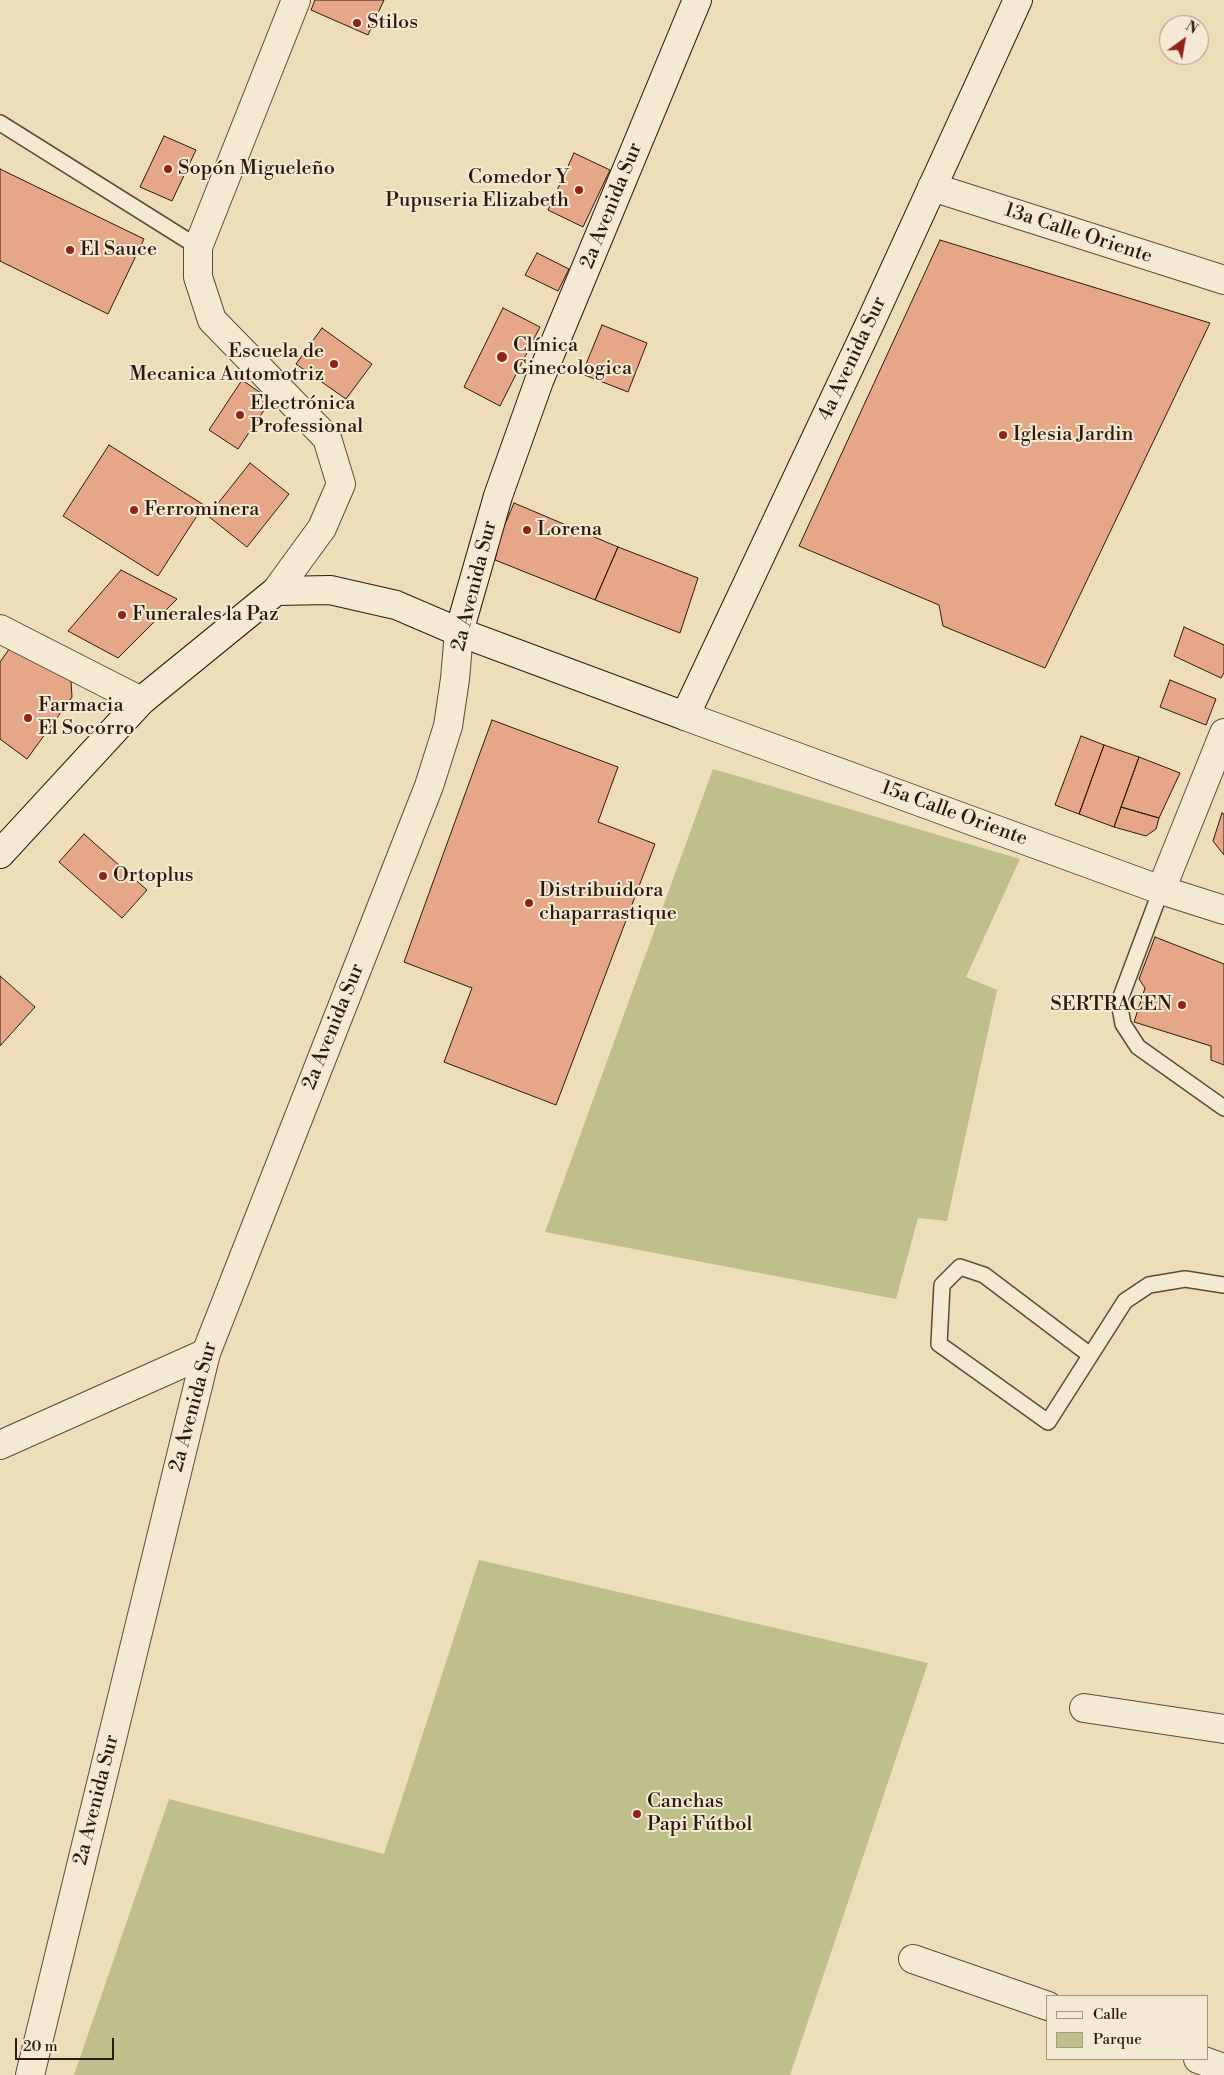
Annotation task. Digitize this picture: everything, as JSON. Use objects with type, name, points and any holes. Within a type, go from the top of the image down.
[{"type":"street","points":[[0,854],[141,701],[276,591],[322,528],[341,484],[327,438],[212,320],[198,277],[198,247],[296,0]]},
{"type":"street","name":"2a Avenida Sur","points":[[30,2075],[206,1353],[429,786],[448,726],[459,632],[498,496],[539,381],[697,0]]},
{"type":"street","name":"4a Avenida Sur","points":[[684,716],[871,321],[1018,0]]},
{"type":"street","name":"13a Calle Oriente","points":[[932,187],[1224,280]]},
{"type":"street","name":"15a Calle Oriente","points":[[276,591],[330,590],[396,605],[459,632],[684,716],[1161,890],[1224,910]]},
{"type":"street","points":[[0,629],[141,701]]},
{"type":"street","points":[[1161,890],[1224,733]]},
{"type":"street","points":[[0,1444],[206,1353]]},
{"type":"street","points":[[1084,1708],[1224,1729]]},
{"type":"street","points":[[913,1959],[1046,2005]]},
{"type":"lane","points":[[0,123],[198,247]]},
{"type":"lane","points":[[1161,890],[1119,1002],[1123,1024],[1138,1047],[1224,1108]]},
{"type":"lane","points":[[1090,1355],[984,1275],[960,1267],[942,1285],[939,1344],[1048,1422],[1125,1301],[1150,1285],[1185,1279],[1224,1285]]},
{"type":"green space","points":[[713,769],[1020,859],[966,977],[997,990],[947,1221],[918,1218],[896,1299],[545,1232]]},
{"type":"green space","name":"Canchas Papi Fútbol","points":[[479,1560],[928,1663],[790,2075],[74,2075],[169,1799],[384,1854]]},
{"type":"building","name":"Stilos","points":[[315,0],[384,0],[368,35],[311,10]]},
{"type":"building","name":"Sopón Migueleño","points":[[164,136],[196,150],[172,201],[140,187]]},
{"type":"building","name":"Comedor Y Pupuseria Elizabeth","points":[[574,153],[610,170],[583,227],[548,210]]},
{"type":"building","name":"El Sauce","points":[[0,169],[144,239],[108,314],[0,261]]},
{"type":"building","name":"Iglesia Jardin","points":[[940,240],[1210,323],[1045,668],[943,626],[939,605],[799,546]]},
{"type":"building","points":[[537,253],[569,269],[558,291],[525,275]]},
{"type":"building","name":"Clínica Ginecologica","points":[[503,308],[540,327],[500,406],[464,387]]},
{"type":"building","points":[[602,325],[647,343],[628,392],[582,374]]},
{"type":"building","name":"Escuela de Mecanica Automotriz","points":[[322,328],[372,364],[346,399],[296,364]]},
{"type":"building","name":"Electrónica Professional","points":[[242,380],[271,400],[238,449],[209,430]]},
{"type":"building","name":"Ferrominera","points":[[109,445],[204,505],[158,576],[63,516]]},
{"type":"building","points":[[250,463],[289,494],[247,547],[208,516]]},
{"type":"building","points":[[514,503],[618,547],[595,600],[495,560],[500,536]]},
{"type":"building","points":[[618,547],[698,578],[680,633],[595,600]]},
{"type":"building","name":"Funerales la Paz","points":[[121,570],[177,599],[118,658],[68,631]]},
{"type":"building","points":[[1184,627],[1224,645],[1224,673],[1221,678],[1174,656]]},
{"type":"building","name":"Farmacia El Socorro","points":[[10,648],[71,681],[72,697],[27,759],[0,739],[0,662]]},
{"type":"building","points":[[1170,680],[1216,699],[1206,725],[1160,707]]},
{"type":"building","name":"Distribuidora chaparrastique","points":[[492,720],[618,767],[598,822],[655,844],[556,1105],[444,1062],[472,988],[404,962]]},
{"type":"building","points":[[1081,736],[1104,745],[1079,814],[1055,805]]},
{"type":"building","points":[[1104,745],[1139,757],[1114,827],[1079,814]]},
{"type":"building","points":[[1139,757],[1180,773],[1159,818],[1121,807]]},
{"type":"building","points":[[1121,807],[1159,818],[1156,829],[1146,836],[1114,827]]},
{"type":"building","points":[[1222,813],[1224,814],[1224,855],[1213,841]]},
{"type":"building","name":"Ortoplus","points":[[84,834],[147,890],[122,918],[59,862]]},
{"type":"building","name":"SERTRACEN","points":[[1155,937],[1224,964],[1224,1065],[1211,1060],[1211,1046],[1134,1022],[1145,988],[1139,979]]},
{"type":"building","points":[[0,976],[35,1007],[0,1046]]},
{"type":"place","name":"Stilos","points":[[357,23]]},
{"type":"place","name":"Sopón Migueleño","points":[[168,169]]},
{"type":"place","name":"Comedor Y Pupuseria Elizabeth","points":[[579,190]]},
{"type":"place","name":"El Sauce","points":[[70,250]]},
{"type":"place","name":"Clínica Ginecologica","points":[[502,357]]},
{"type":"place","name":"Escuela de Mecanica Automotriz","points":[[334,364]]},
{"type":"place","name":"Electrónica Professional","points":[[240,415]]},
{"type":"place","name":"Iglesia Jardin","points":[[1003,435]]},
{"type":"place","name":"Ferrominera","points":[[134,510]]},
{"type":"place","name":"Lorena","points":[[527,530]]},
{"type":"place","name":"Funerales la Paz","points":[[122,615]]},
{"type":"place","name":"Farmacia El Socorro","points":[[28,718]]},
{"type":"place","name":"Ortoplus","points":[[103,876]]},
{"type":"place","name":"Distribuidora chaparrastique","points":[[529,903]]},
{"type":"place","name":"SERTRACEN","points":[[1182,1005]]},
{"type":"place","name":"Canchas Papi Fútbol","points":[[637,1814]]}]
